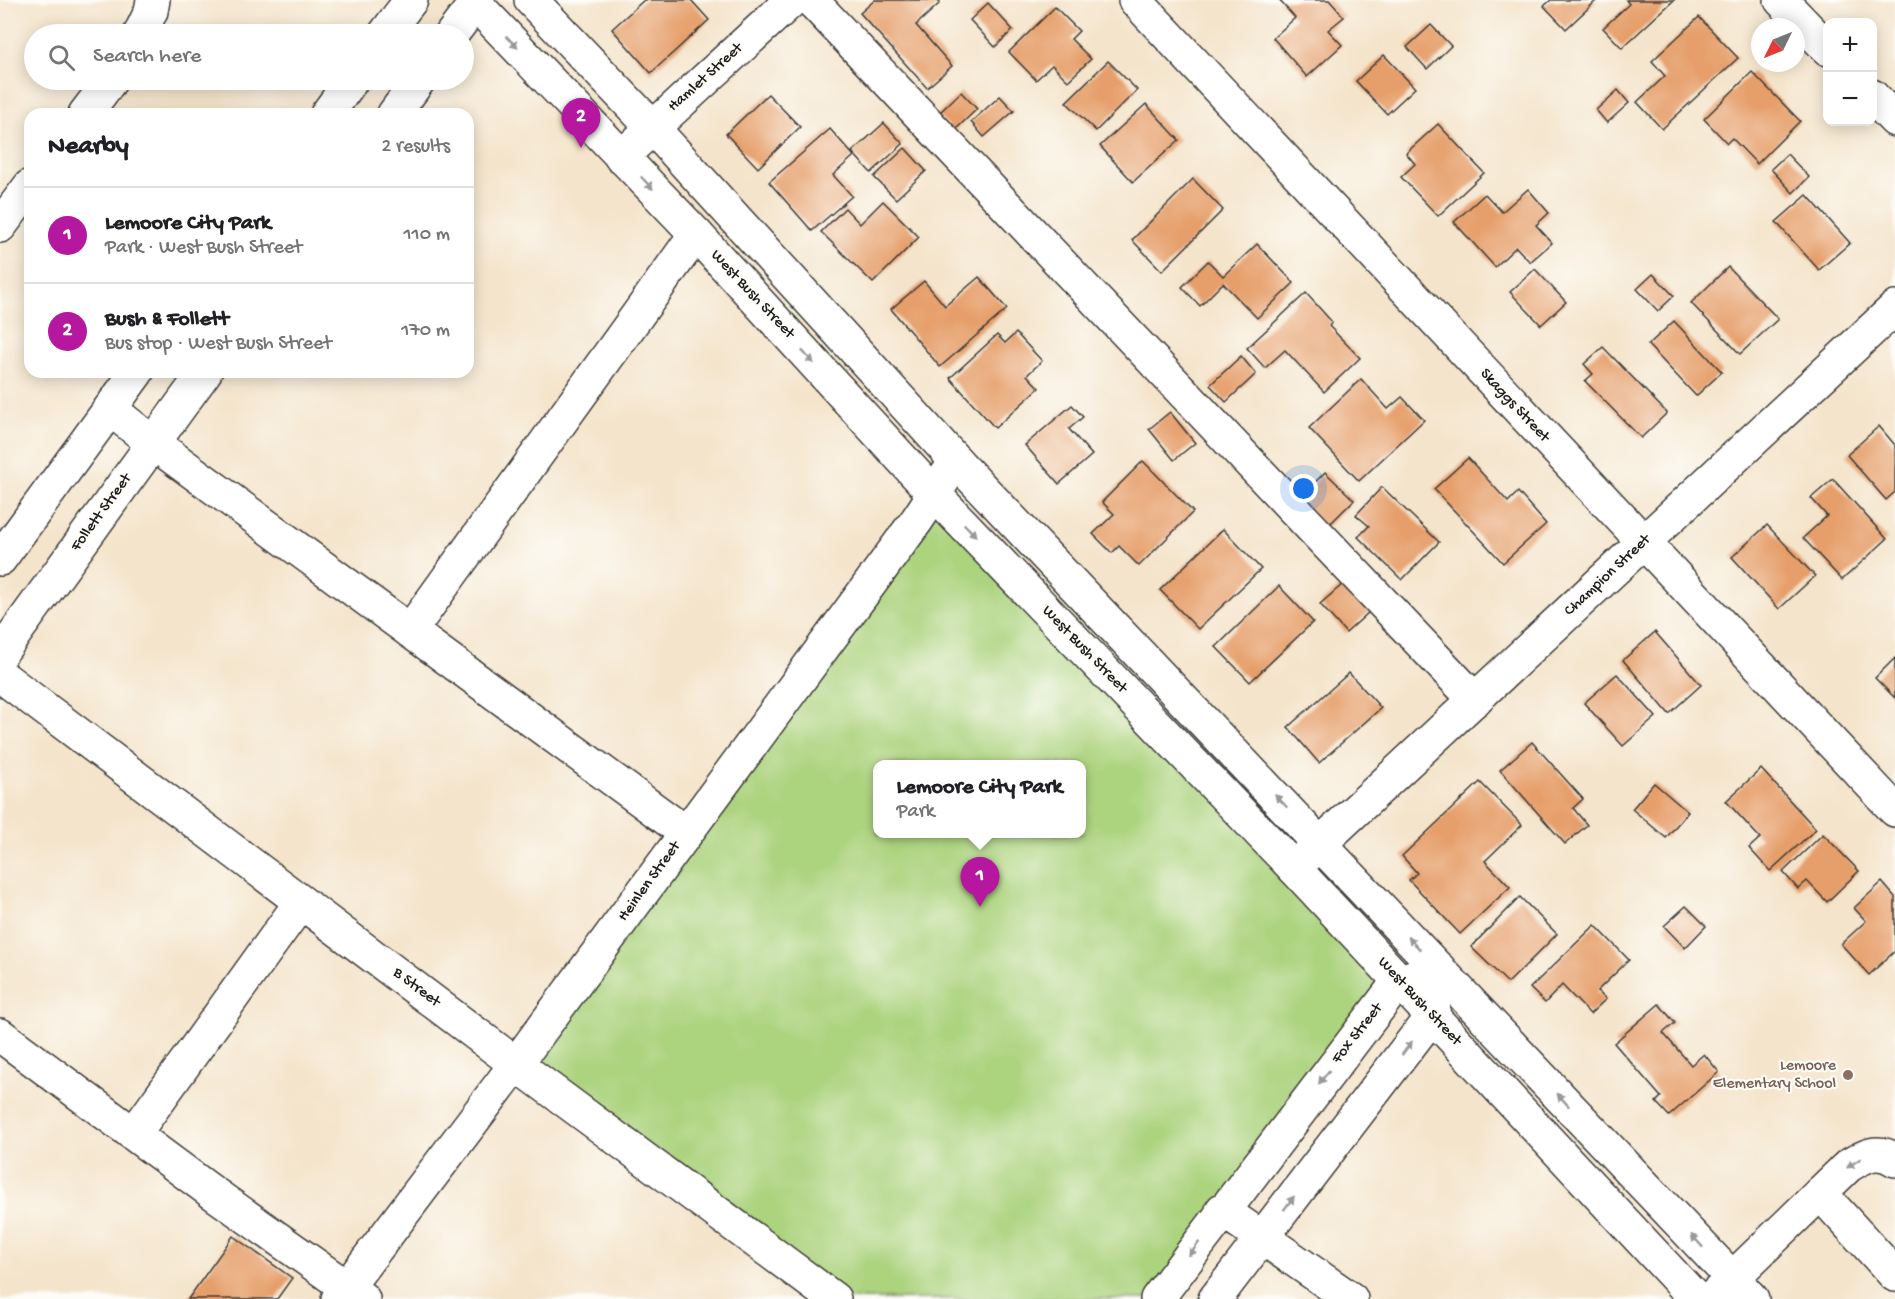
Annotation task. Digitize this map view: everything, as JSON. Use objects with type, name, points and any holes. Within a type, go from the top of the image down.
[{"type":"street","points":[[145,24],[153,0]]},
{"type":"street","points":[[393,24],[411,0]]},
{"type":"street","points":[[531,0],[652,127],[956,461],[1439,969],[1732,1292],[1820,1193],[1848,1166],[1869,1153],[1888,1155],[1895,1160]]},
{"type":"street","name":"Hamlet Street","points":[[621,157],[792,0]]},
{"type":"street","points":[[811,0],[1474,700]]},
{"type":"street","name":"Skaggs Street","points":[[1135,0],[1895,810]]},
{"type":"street","points":[[1781,0],[1823,45]]},
{"type":"street","points":[[459,24],[475,1]]},
{"type":"street","name":"West Bush Street","points":[[475,1],[696,234],[935,495],[1294,868],[1696,1299]]},
{"type":"street","points":[[90,108],[103,90]]},
{"type":"street","points":[[331,108],[345,90]]},
{"type":"street","points":[[398,108],[412,90]]},
{"type":"street","points":[[1877,101],[1895,120]]},
{"type":"street","points":[[0,226],[24,194]]},
{"type":"street","points":[[410,631],[696,234]]},
{"type":"street","name":"Champion Street","points":[[1294,868],[1895,308]]},
{"type":"street","points":[[0,559],[133,378]]},
{"type":"street","name":"Follett Street","points":[[0,654],[201,378]]},
{"type":"street","points":[[110,409],[153,443],[686,833]]},
{"type":"street","name":"Heinlen Street","points":[[349,1295],[935,495],[956,461]]},
{"type":"street","name":"B Street","points":[[0,675],[516,1064],[834,1299]]},
{"type":"street","points":[[134,1134],[301,902]]},
{"type":"street","points":[[1399,981],[1439,969]]},
{"type":"street","points":[[1215,1299],[1432,1016],[1439,969]]},
{"type":"street","name":"Fox Street","points":[[1157,1299],[1222,1210],[1399,981]]},
{"type":"street","points":[[0,1035],[349,1295]]},
{"type":"street","points":[[1820,1193],[1895,1275]]},
{"type":"street","points":[[1222,1210],[1351,1299]]},
{"type":"green space","points":[[935,495],[1399,981],[1159,1299],[834,1299],[516,1064]]},
{"type":"building","points":[[644,0],[691,0],[709,20],[651,73],[612,29]]},
{"type":"building","points":[[875,0],[937,0],[940,3],[916,25],[952,66],[927,88],[860,13]]},
{"type":"building","points":[[1279,0],[1329,0],[1344,17],[1328,30],[1342,45],[1307,77],[1273,38],[1295,18]]},
{"type":"building","points":[[1551,0],[1597,0],[1566,29],[1544,6]]},
{"type":"building","points":[[1626,0],[1674,0],[1622,48],[1603,28],[1629,4]]},
{"type":"building","points":[[988,3],[1013,30],[995,47],[970,20]]},
{"type":"building","points":[[1055,7],[1079,31],[1071,39],[1091,59],[1068,81],[1052,65],[1036,80],[1009,52]]},
{"type":"building","points":[[1699,17],[1738,58],[1662,129],[1637,102],[1665,76],[1652,61]]},
{"type":"building","points":[[1431,25],[1451,46],[1427,69],[1407,47]]},
{"type":"building","points":[[1384,55],[1415,88],[1387,114],[1356,81]]},
{"type":"building","points":[[1108,61],[1137,90],[1096,131],[1066,102]]},
{"type":"building","points":[[1752,72],[1800,121],[1757,164],[1732,138],[1727,143],[1704,119]]},
{"type":"building","points":[[1618,90],[1629,103],[1607,123],[1596,110]]},
{"type":"building","points":[[961,92],[977,109],[954,131],[937,115]]},
{"type":"building","points":[[768,94],[800,127],[758,168],[726,134]]},
{"type":"building","points":[[1000,96],[1014,111],[984,137],[971,122]]},
{"type":"building","points":[[1146,104],[1179,140],[1133,182],[1100,146]]},
{"type":"building","points":[[884,123],[903,144],[871,173],[852,152]]},
{"type":"building","points":[[1438,124],[1484,173],[1438,216],[1401,177],[1415,164],[1406,153]]},
{"type":"building","points":[[830,129],[854,156],[833,175],[852,196],[812,231],[769,182]]},
{"type":"building","points":[[905,148],[926,171],[896,199],[874,177]]},
{"type":"building","points":[[1787,154],[1809,177],[1793,193],[1771,169]]},
{"type":"building","points":[[1193,179],[1223,210],[1162,271],[1132,240]]},
{"type":"building","points":[[1528,189],[1549,213],[1536,225],[1552,243],[1530,262],[1516,247],[1495,267],[1454,222],[1485,194],[1502,212]]},
{"type":"building","points":[[1807,195],[1850,243],[1819,270],[1776,222]]},
{"type":"building","points":[[883,201],[919,237],[873,283],[821,232],[845,208],[860,224]]},
{"type":"building","points":[[1257,244],[1294,283],[1257,318],[1223,283],[1200,306],[1182,287],[1208,261],[1223,276]]},
{"type":"building","points":[[1728,267],[1778,319],[1740,354],[1691,303]]},
{"type":"building","points":[[1535,269],[1566,302],[1541,325],[1510,292]]},
{"type":"building","points":[[1653,274],[1674,296],[1658,311],[1637,289]]},
{"type":"building","points":[[979,277],[1007,309],[940,367],[891,309],[924,281],[945,306]]},
{"type":"building","points":[[1306,293],[1332,322],[1329,326],[1360,358],[1324,392],[1285,350],[1265,368],[1247,348]]},
{"type":"building","points":[[1674,321],[1722,372],[1696,396],[1648,345]]},
{"type":"building","points":[[1016,333],[1042,361],[1027,375],[1039,388],[995,428],[950,378],[997,335],[1005,343]]},
{"type":"building","points":[[1603,347],[1667,413],[1641,438],[1585,381],[1593,374],[1584,364]]},
{"type":"building","points":[[1241,356],[1256,374],[1226,402],[1210,385]]},
{"type":"building","points":[[1361,379],[1388,409],[1402,397],[1424,420],[1359,481],[1309,428]]},
{"type":"building","points":[[1072,405],[1083,417],[1069,429],[1092,455],[1059,484],[1025,445]]},
{"type":"building","points":[[1170,412],[1195,443],[1174,460],[1149,429]]},
{"type":"building","points":[[1879,426],[1895,445],[1895,492],[1886,500],[1847,455]]},
{"type":"building","points":[[1468,458],[1508,502],[1518,492],[1546,524],[1503,563],[1434,489]]},
{"type":"building","points":[[1143,461],[1193,512],[1139,566],[1119,546],[1112,553],[1093,534],[1114,514],[1102,502]]},
{"type":"building","points":[[1325,472],[1354,500],[1326,528],[1298,500]]},
{"type":"building","points":[[1833,479],[1887,539],[1842,580],[1803,538],[1827,516],[1811,498]]},
{"type":"building","points":[[1382,487],[1439,542],[1402,580],[1358,537],[1369,526],[1356,515]]},
{"type":"building","points":[[1767,525],[1815,576],[1779,609],[1732,557]]},
{"type":"building","points":[[1223,529],[1261,569],[1198,629],[1160,590]]},
{"type":"building","points":[[1343,584],[1369,612],[1346,633],[1320,604]]},
{"type":"building","points":[[1279,586],[1313,622],[1250,682],[1216,647]]},
{"type":"building","points":[[1655,632],[1701,685],[1669,714],[1623,660]]},
{"type":"building","points":[[1895,658],[1895,698],[1875,678]]},
{"type":"building","points":[[1349,673],[1381,708],[1319,763],[1288,727]]},
{"type":"building","points":[[1617,674],[1656,717],[1623,746],[1584,703]]},
{"type":"building","points":[[1532,742],[1583,799],[1573,808],[1587,825],[1565,844],[1500,770]]},
{"type":"building","points":[[1761,769],[1816,829],[1770,871],[1749,848],[1760,838],[1726,801]]},
{"type":"building","points":[[1480,782],[1522,825],[1485,861],[1510,887],[1460,934],[1409,880],[1417,873],[1402,856]]},
{"type":"building","points":[[1654,783],[1688,812],[1666,838],[1632,809]]},
{"type":"building","points":[[1823,834],[1859,871],[1827,902],[1807,881],[1798,889],[1783,872]]},
{"type":"building","points":[[1882,882],[1895,897],[1895,951],[1869,975],[1841,944],[1866,921],[1854,908]]},
{"type":"building","points":[[1520,897],[1557,934],[1508,983],[1471,947]]},
{"type":"building","points":[[1686,906],[1706,926],[1685,948],[1664,926]]},
{"type":"building","points":[[1595,925],[1629,960],[1597,991],[1606,999],[1590,1014],[1562,985],[1545,1003],[1530,988]]},
{"type":"building","points":[[1659,1004],[1675,1023],[1663,1033],[1691,1065],[1704,1054],[1719,1072],[1669,1116],[1656,1102],[1661,1097],[1614,1043]]},
{"type":"building","points":[[233,1236],[292,1278],[277,1299],[188,1299]]},
{"type":"place","name":"Bush & Follett","points":[[581,148]]},
{"type":"place","name":"Lemoore City Park","points":[[980,907]]},
{"type":"place","name":"Lemoore Elementary School","points":[[1848,1075]]}]
